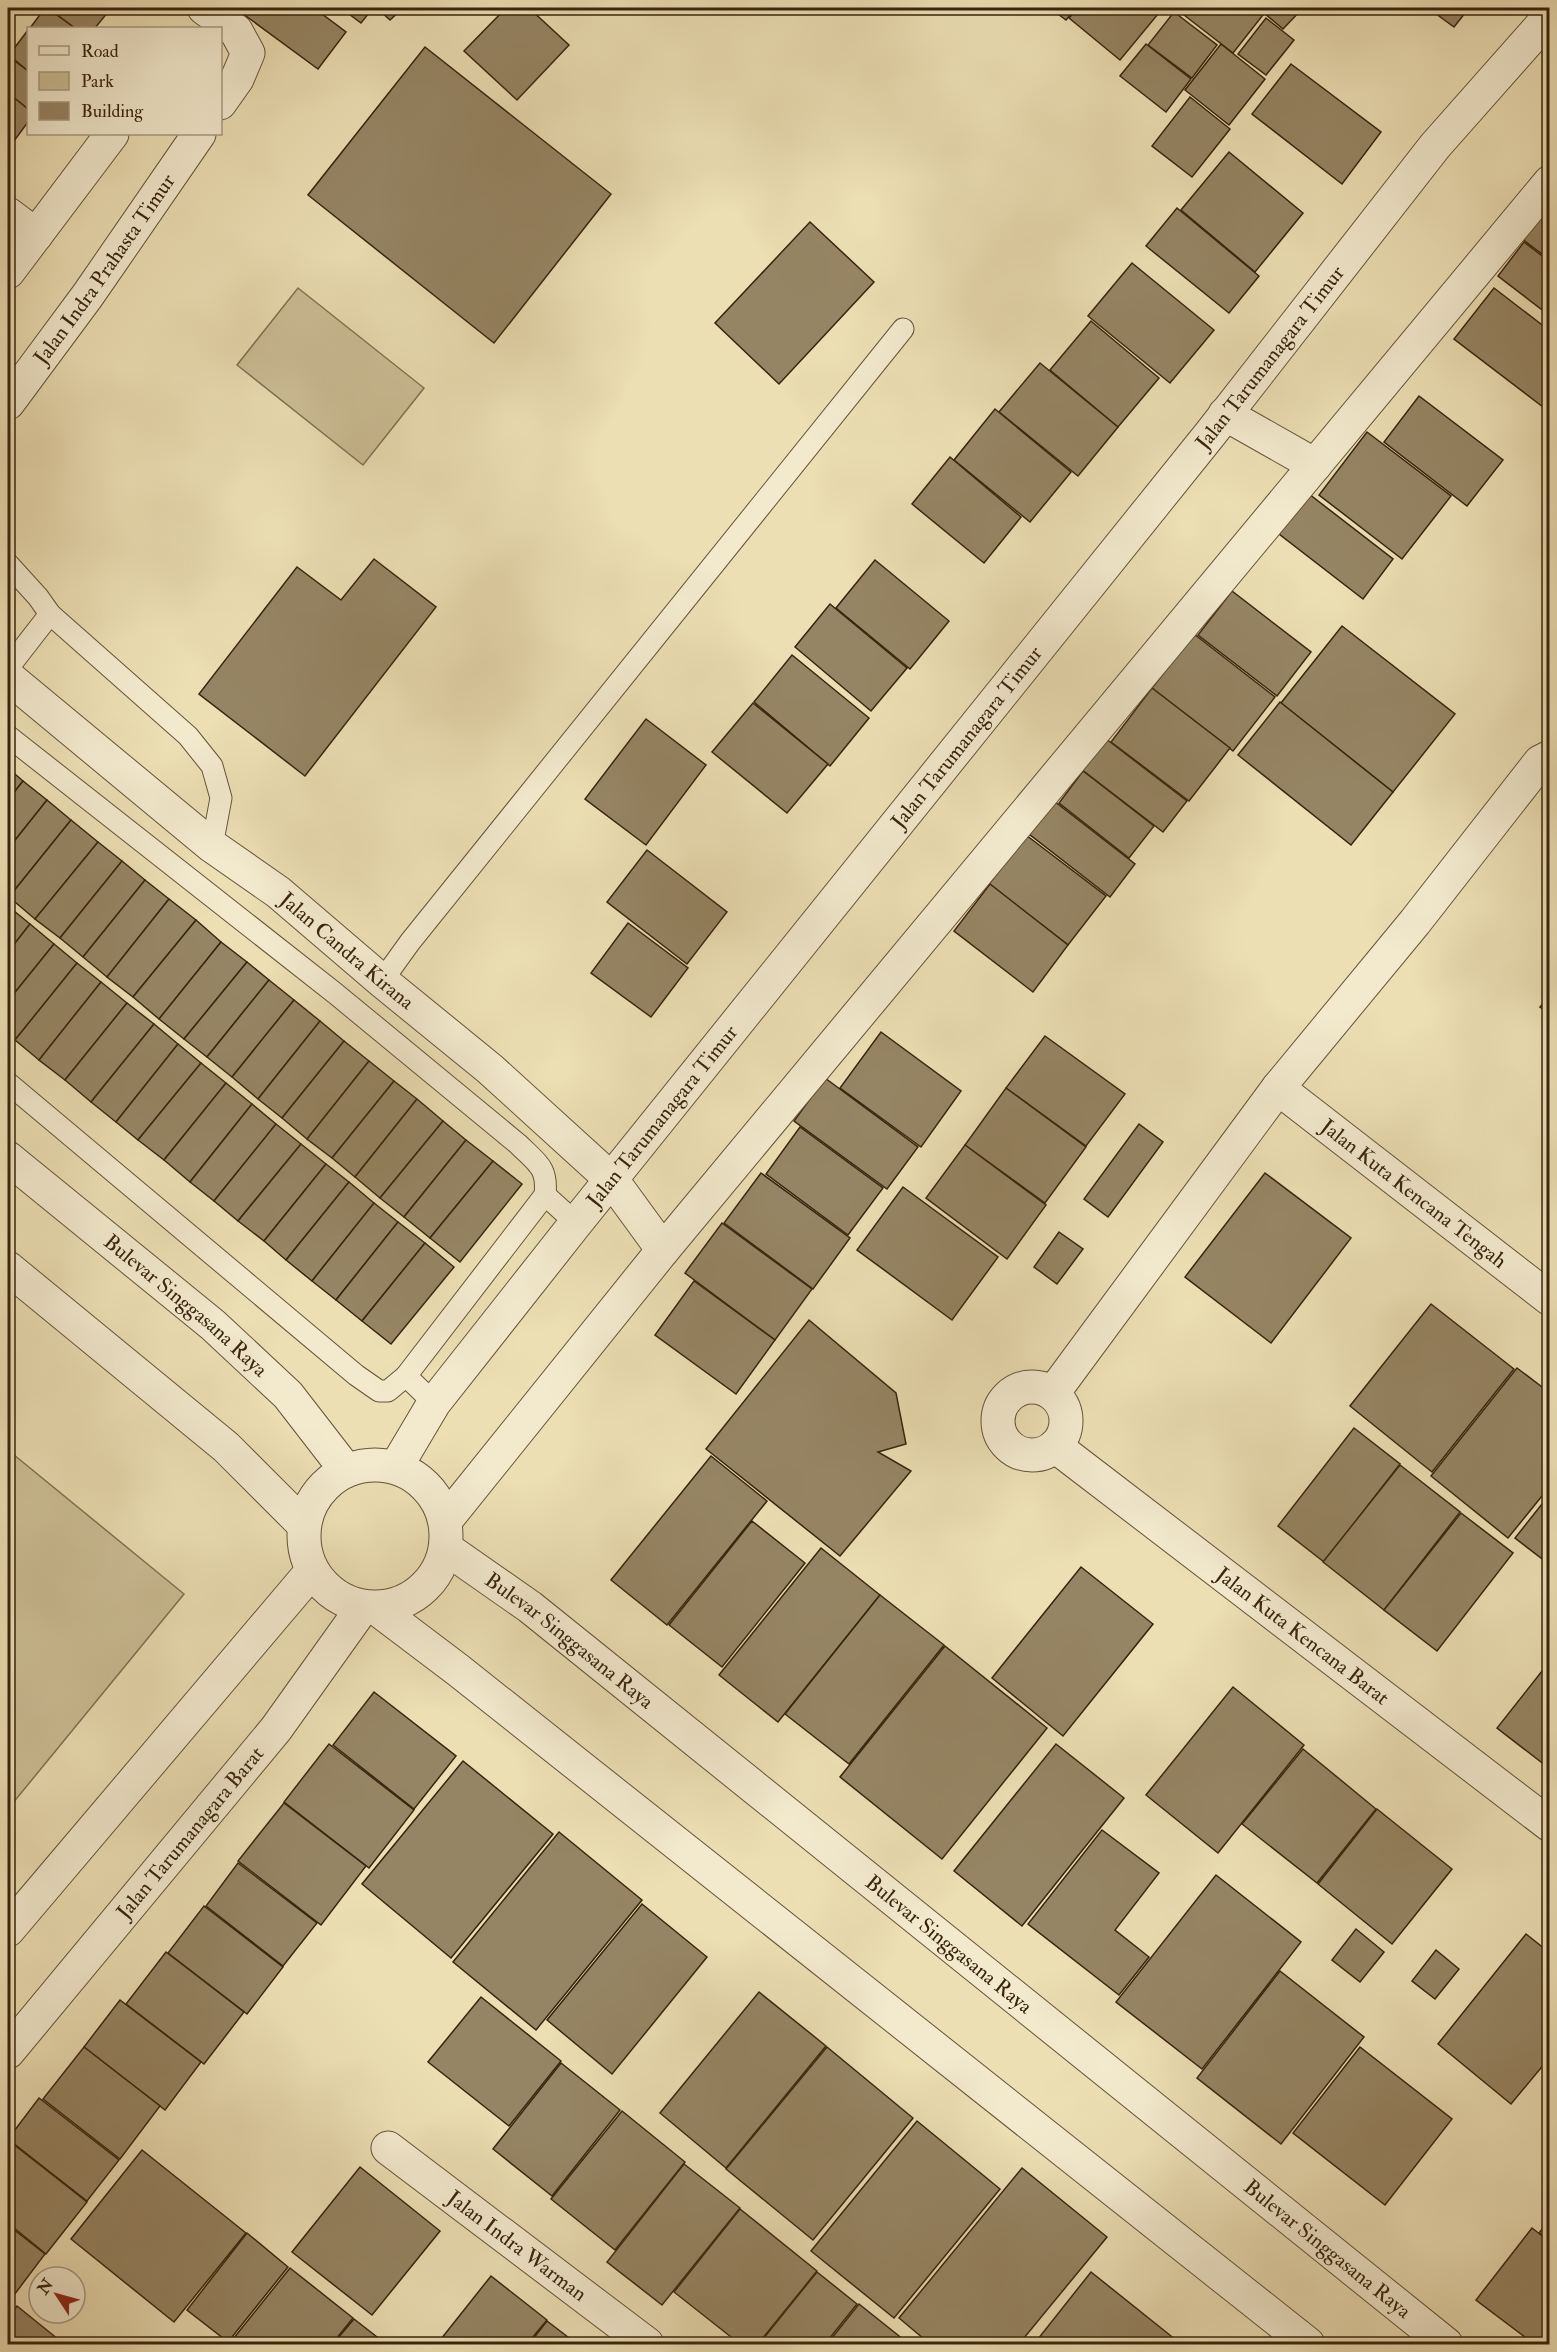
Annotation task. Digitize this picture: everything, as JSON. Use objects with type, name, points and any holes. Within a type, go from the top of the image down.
[{"type":"street","points":[[202,16],[236,31],[248,53],[237,79],[222,100]]},
{"type":"street","name":"Jalan Tarumanagara Timur","points":[[396,1467],[434,1403],[576,1223],[1225,414],[1435,146],[1550,16]]},
{"type":"street","points":[[8,272],[111,135]]},
{"type":"street","name":"Jalan Indra Prahasta Timur","points":[[8,403],[88,295],[198,135]]},
{"type":"street","points":[[369,1608],[408,1600],[433,1580],[446,1535],[663,1250],[1550,182]]},
{"type":"street","points":[[8,214],[36,235]]},
{"type":"street","points":[[1225,414],[1315,465]]},
{"type":"street","name":"Jalan Candra Kirana","points":[[8,677],[212,846],[278,892],[490,1069],[612,1180],[663,1250]]},
{"type":"street","points":[[1053,1393],[1278,1088],[1414,922],[1540,762],[1550,757]]},
{"type":"street","name":"Jalan Kuta Kencana Tengah","points":[[1278,1088],[1550,1299]]},
{"type":"street","name":"Bulevar Singgasana Raya","points":[[8,1158],[213,1325],[288,1395],[346,1470]]},
{"type":"street","points":[[8,1268],[226,1447],[304,1525]]},
{"type":"street","points":[[1023,1387],[1039,1387],[1053,1393],[1063,1404],[1066,1419],[1064,1434],[1055,1446],[1042,1454],[1026,1455],[1012,1449],[1002,1437],[998,1423],[1000,1407],[1010,1395],[1023,1387]]},
{"type":"street","name":"Jalan Kuta Kencana Barat","points":[[1055,1446],[1550,1825]]},
{"type":"street","points":[[446,1535],[428,1486],[396,1467],[371,1464],[346,1470],[318,1492],[304,1525],[304,1548],[312,1571],[334,1595],[369,1608],[468,1677],[1308,2344]]},
{"type":"street","name":"Bulevar Singgasana Raya","points":[[446,1535],[523,1602],[1446,2344]]},
{"type":"street","points":[[8,1930],[312,1571]]},
{"type":"street","name":"Jalan Tarumanagara Barat","points":[[8,2052],[276,1729],[369,1608]]},
{"type":"street","name":"Jalan Indra Warman","points":[[388,2148],[647,2344]]},
{"type":"lane","points":[[382,981],[418,932],[903,330]]},
{"type":"lane","points":[[8,564],[50,614],[188,736],[212,766],[221,798],[212,846]]},
{"type":"lane","points":[[8,668],[50,614]]},
{"type":"lane","points":[[8,736],[336,994],[518,1144],[540,1165],[547,1179],[545,1195],[406,1376],[387,1391],[379,1391],[365,1382],[8,1083]]},
{"type":"lane","points":[[545,1195],[576,1223]]},
{"type":"lane","points":[[406,1376],[434,1403]]},
{"type":"green space","points":[[298,288],[424,388],[363,465],[237,365]]},
{"type":"green space","points":[[8,1450],[184,1594],[8,1809]]},
{"type":"building","points":[[47,8],[74,27],[31,27]]},
{"type":"building","points":[[48,8],[102,8],[108,12],[96,27],[74,27]]},
{"type":"building","points":[[235,8],[314,8],[346,32],[318,69]]},
{"type":"building","points":[[341,8],[373,8],[361,23]]},
{"type":"building","points":[[377,8],[403,8],[390,20]]},
{"type":"building","points":[[506,8],[529,8],[569,45],[517,100],[464,51]]},
{"type":"building","points":[[1050,8],[1076,8],[1066,20]]},
{"type":"building","points":[[1078,8],[1163,8],[1120,60],[1069,18]]},
{"type":"building","points":[[1190,8],[1254,8],[1263,15],[1233,53],[1184,15]]},
{"type":"building","points":[[1258,8],[1303,8],[1283,29]]},
{"type":"building","points":[[1428,8],[1469,8],[1454,27]]},
{"type":"building","points":[[1174,12],[1217,45],[1192,78],[1148,45]]},
{"type":"building","points":[[1266,18],[1294,40],[1266,75],[1238,54]]},
{"type":"building","points":[[27,31],[27,70],[9,55]]},
{"type":"building","points":[[1146,44],[1191,79],[1166,112],[1120,76]]},
{"type":"building","points":[[1221,44],[1265,79],[1229,125],[1185,90]]},
{"type":"building","points":[[425,47],[611,194],[494,343],[308,195]]},
{"type":"building","points":[[8,56],[27,70],[27,108],[8,93]]},
{"type":"building","points":[[1291,64],[1381,132],[1342,184],[1252,114]]},
{"type":"building","points":[[8,93],[27,108],[27,123],[14,141],[8,136]]},
{"type":"building","points":[[1190,97],[1230,129],[1192,177],[1152,146]]},
{"type":"building","points":[[1229,152],[1303,213],[1255,272],[1181,210]]},
{"type":"building","points":[[1550,204],[1550,260],[1522,239]]},
{"type":"building","points":[[1177,208],[1259,276],[1229,313],[1146,246]]},
{"type":"building","points":[[810,222],[874,282],[779,384],[715,323]]},
{"type":"building","points":[[1524,242],[1550,262],[1550,316],[1498,276]]},
{"type":"building","points":[[1132,263],[1214,330],[1170,383],[1088,316]]},
{"type":"building","points":[[1494,288],[1550,331],[1550,398],[1543,407],[1454,339]]},
{"type":"building","points":[[1091,321],[1159,378],[1118,427],[1050,370]]},
{"type":"building","points":[[1040,363],[1118,427],[1078,476],[999,412]]},
{"type":"building","points":[[1419,396],[1503,460],[1467,506],[1384,442]]},
{"type":"building","points":[[995,409],[1071,472],[1030,522],[954,460]]},
{"type":"building","points":[[1367,432],[1451,496],[1402,559],[1319,495]]},
{"type":"building","points":[[950,457],[1021,517],[984,563],[912,504]]},
{"type":"building","points":[[1300,487],[1393,559],[1363,599],[1270,527]]},
{"type":"building","points":[[374,559],[436,607],[305,776],[199,694],[297,567],[341,600]]},
{"type":"building","points":[[875,560],[949,621],[910,669],[836,608]]},
{"type":"building","points":[[1232,591],[1311,652],[1277,696],[1198,635]]},
{"type":"building","points":[[830,604],[907,668],[871,711],[795,647]]},
{"type":"building","points":[[1342,626],[1455,714],[1393,792],[1281,703]]},
{"type":"building","points":[[1194,634],[1275,697],[1233,751],[1152,688]]},
{"type":"building","points":[[792,655],[869,718],[830,766],[754,702]]},
{"type":"building","points":[[1152,688],[1230,748],[1189,801],[1111,742]]},
{"type":"building","points":[[1280,702],[1393,792],[1351,845],[1238,755]]},
{"type":"building","points":[[753,703],[828,764],[787,813],[712,752]]},
{"type":"building","points":[[646,719],[706,765],[646,845],[585,799]]},
{"type":"building","points":[[1105,738],[1187,801],[1163,832],[1081,769]]},
{"type":"building","points":[[8,768],[23,781],[8,800]]},
{"type":"building","points":[[1083,771],[1154,826],[1129,858],[1059,803]]},
{"type":"building","points":[[23,781],[47,800],[8,849],[8,800]]},
{"type":"building","points":[[47,800],[71,820],[9,897],[8,849]]},
{"type":"building","points":[[1054,801],[1135,864],[1110,897],[1029,834]]},
{"type":"building","points":[[71,820],[98,842],[35,919],[9,897]]},
{"type":"building","points":[[1026,835],[1106,896],[1068,945],[989,884]]},
{"type":"building","points":[[98,842],[122,861],[60,938],[35,919]]},
{"type":"building","points":[[647,850],[727,912],[687,964],[607,902]]},
{"type":"building","points":[[122,861],[145,880],[83,957],[60,938]]},
{"type":"building","points":[[145,880],[169,899],[107,977],[83,957]]},
{"type":"building","points":[[990,884],[1068,945],[1033,992],[954,931]]},
{"type":"building","points":[[169,899],[196,920],[133,997],[107,977]]},
{"type":"building","points":[[8,906],[30,924],[8,952]]},
{"type":"building","points":[[196,920],[221,942],[159,1019],[133,997]]},
{"type":"building","points":[[628,923],[688,968],[651,1017],[591,973]]},
{"type":"building","points":[[30,924],[54,944],[8,1001],[8,952]]},
{"type":"building","points":[[221,942],[247,962],[184,1039],[159,1019]]},
{"type":"building","points":[[54,944],[77,963],[15,1040],[8,1034],[8,1001]]},
{"type":"building","points":[[247,962],[269,980],[207,1057],[184,1039]]},
{"type":"building","points":[[77,963],[101,982],[39,1060],[15,1040]]},
{"type":"building","points":[[269,980],[294,1000],[232,1077],[207,1057]]},
{"type":"building","points":[[101,982],[127,1003],[65,1080],[39,1060]]},
{"type":"building","points":[[1550,995],[1550,1014],[1540,1007]]},
{"type":"building","points":[[294,1000],[320,1021],[258,1099],[232,1077]]},
{"type":"building","points":[[127,1003],[154,1024],[91,1102],[65,1080]]},
{"type":"building","points":[[320,1021],[344,1041],[282,1118],[258,1099]]},
{"type":"building","points":[[154,1024],[178,1044],[116,1122],[91,1102]]},
{"type":"building","points":[[881,1032],[961,1091],[921,1147],[840,1088]]},
{"type":"building","points":[[1045,1036],[1125,1094],[1086,1146],[1006,1088]]},
{"type":"building","points":[[344,1041],[369,1061],[307,1139],[282,1118]]},
{"type":"building","points":[[178,1044],[201,1063],[138,1140],[116,1122]]},
{"type":"building","points":[[369,1061],[394,1081],[332,1158],[307,1139]]},
{"type":"building","points":[[201,1063],[226,1083],[164,1160],[138,1140]]},
{"type":"building","points":[[825,1078],[918,1147],[887,1189],[794,1121]]},
{"type":"building","points":[[394,1081],[417,1099],[355,1177],[332,1158]]},
{"type":"building","points":[[226,1083],[252,1104],[190,1182],[164,1160]]},
{"type":"building","points":[[1006,1088],[1086,1147],[1045,1203],[965,1145]]},
{"type":"building","points":[[417,1099],[443,1121],[380,1198],[355,1177]]},
{"type":"building","points":[[252,1104],[276,1124],[214,1201],[190,1182]]},
{"type":"building","points":[[443,1121],[466,1140],[404,1217],[380,1198]]},
{"type":"building","points":[[276,1124],[301,1144],[238,1221],[214,1201]]},
{"type":"building","points":[[1139,1124],[1163,1142],[1108,1217],[1084,1199]]},
{"type":"building","points":[[800,1127],[883,1188],[848,1235],[766,1174]]},
{"type":"building","points":[[466,1140],[493,1161],[430,1238],[404,1217]]},
{"type":"building","points":[[301,1144],[326,1164],[264,1241],[238,1221]]},
{"type":"building","points":[[965,1145],[1046,1205],[1007,1259],[926,1198]]},
{"type":"building","points":[[493,1161],[522,1184],[460,1262],[430,1238]]},
{"type":"building","points":[[326,1164],[349,1182],[286,1260],[264,1241]]},
{"type":"building","points":[[761,1173],[850,1238],[813,1289],[724,1223]]},
{"type":"building","points":[[1265,1173],[1351,1238],[1271,1343],[1185,1277]]},
{"type":"building","points":[[349,1182],[374,1203],[312,1281],[286,1260]]},
{"type":"building","points":[[903,1187],[998,1257],[952,1320],[857,1250]]},
{"type":"building","points":[[374,1203],[398,1222],[336,1300],[312,1281]]},
{"type":"building","points":[[398,1222],[425,1243],[362,1321],[336,1300]]},
{"type":"building","points":[[722,1223],[812,1289],[775,1340],[685,1273]]},
{"type":"building","points":[[1059,1232],[1083,1249],[1057,1284],[1034,1267]]},
{"type":"building","points":[[425,1243],[454,1267],[391,1344],[362,1321]]},
{"type":"building","points":[[694,1281],[775,1340],[736,1394],[655,1335]]},
{"type":"building","points":[[1431,1304],[1514,1369],[1432,1472],[1350,1406]]},
{"type":"building","points":[[809,1320],[896,1393],[906,1444],[878,1452],[911,1471],[840,1556],[706,1449]]},
{"type":"building","points":[[1517,1368],[1550,1393],[1550,1486],[1508,1538],[1431,1476]]},
{"type":"building","points":[[1354,1428],[1400,1464],[1324,1562],[1278,1526]]},
{"type":"building","points":[[711,1456],[767,1501],[667,1625],[611,1580]]},
{"type":"building","points":[[1400,1465],[1460,1512],[1384,1610],[1323,1562]]},
{"type":"building","points":[[1550,1494],[1550,1565],[1515,1538]]},
{"type":"building","points":[[1461,1513],[1513,1553],[1437,1651],[1384,1610]]},
{"type":"building","points":[[752,1521],[805,1563],[722,1667],[669,1625]]},
{"type":"building","points":[[821,1548],[880,1595],[778,1722],[719,1675]]},
{"type":"building","points":[[1081,1567],[1153,1624],[1063,1736],[992,1678]]},
{"type":"building","points":[[880,1595],[944,1645],[849,1764],[785,1714]]},
{"type":"building","points":[[945,1646],[1047,1728],[942,1859],[840,1777]]},
{"type":"building","points":[[1550,1661],[1550,1769],[1497,1728]]},
{"type":"building","points":[[1233,1687],[1304,1745],[1218,1853],[1146,1795]]},
{"type":"building","points":[[374,1692],[456,1756],[414,1809],[333,1745]]},
{"type":"building","points":[[329,1744],[414,1810],[369,1868],[284,1802]]},
{"type":"building","points":[[1056,1744],[1124,1798],[1022,1926],[954,1871]]},
{"type":"building","points":[[1303,1749],[1376,1809],[1317,1883],[1242,1824]]},
{"type":"building","points":[[463,1761],[553,1834],[451,1958],[362,1884]]},
{"type":"building","points":[[284,1803],[366,1866],[321,1925],[238,1861]]},
{"type":"building","points":[[1377,1809],[1452,1869],[1392,1944],[1318,1884]]},
{"type":"building","points":[[1102,1830],[1159,1873],[1115,1930],[1149,1957],[1119,1995],[1028,1924]]},
{"type":"building","points":[[559,1832],[642,1900],[536,2030],[453,1962]]},
{"type":"building","points":[[238,1863],[317,1923],[283,1966],[206,1906]]},
{"type":"building","points":[[1216,1875],[1301,1942],[1202,2069],[1116,2002]]},
{"type":"building","points":[[642,1904],[707,1957],[612,2074],[547,2020]]},
{"type":"building","points":[[204,1906],[283,1967],[247,2014],[168,1953]]},
{"type":"building","points":[[1356,1929],[1384,1952],[1360,1982],[1332,1960]]},
{"type":"building","points":[[1526,1934],[1550,1953],[1550,2057],[1511,2104],[1438,2044]]},
{"type":"building","points":[[1436,1950],[1459,1969],[1435,1999],[1412,1981]]},
{"type":"building","points":[[166,1952],[244,2012],[204,2064],[126,2004]]},
{"type":"building","points":[[1280,1971],[1364,2037],[1281,2144],[1197,2078]]},
{"type":"building","points":[[759,1992],[826,2046],[726,2168],[660,2113]]},
{"type":"building","points":[[481,1997],[561,2061],[509,2126],[428,2062]]},
{"type":"building","points":[[120,2000],[201,2062],[165,2110],[84,2047]]},
{"type":"building","points":[[84,2047],[160,2106],[120,2159],[43,2099]]},
{"type":"building","points":[[827,2047],[913,2118],[813,2240],[726,2169]]},
{"type":"building","points":[[1360,2047],[1452,2119],[1385,2205],[1293,2133]]},
{"type":"building","points":[[561,2063],[620,2110],[552,2196],[493,2149]]},
{"type":"building","points":[[39,2098],[119,2160],[87,2201],[8,2139]]},
{"type":"building","points":[[622,2111],[685,2162],[615,2250],[551,2199]]},
{"type":"building","points":[[917,2121],[1000,2189],[894,2318],[811,2251]]},
{"type":"building","points":[[8,2140],[87,2202],[46,2254],[8,2223]]},
{"type":"building","points":[[142,2150],[246,2233],[174,2322],[71,2239]]},
{"type":"building","points":[[684,2164],[740,2208],[662,2305],[607,2262]]},
{"type":"building","points":[[360,2167],[440,2231],[372,2315],[292,2252]]},
{"type":"building","points":[[1022,2168],[1107,2237],[1019,2344],[930,2344],[899,2318]]},
{"type":"building","points":[[740,2209],[817,2271],[758,2344],[740,2344],[674,2292]]},
{"type":"building","points":[[1550,2219],[1550,2241],[1539,2233]]},
{"type":"building","points":[[8,2225],[45,2254],[37,2265],[27,2265],[27,2278],[8,2303]]},
{"type":"building","points":[[1532,2228],[1550,2242],[1550,2344],[1534,2344],[1476,2300]]},
{"type":"building","points":[[247,2233],[288,2267],[228,2342],[187,2310]]},
{"type":"building","points":[[290,2268],[353,2318],[332,2344],[229,2344]]},
{"type":"building","points":[[817,2272],[857,2304],[825,2344],[759,2344]]},
{"type":"building","points":[[1091,2272],[1176,2340],[1172,2344],[1034,2344]]},
{"type":"building","points":[[491,2276],[547,2320],[527,2344],[437,2344]]},
{"type":"building","points":[[859,2304],[909,2344],[827,2344]]},
{"type":"building","points":[[17,2306],[27,2314],[27,2325],[40,2325],[64,2344],[8,2344],[8,2318]]},
{"type":"building","points":[[354,2319],[386,2344],[333,2344]]},
{"type":"building","points":[[547,2321],[577,2344],[529,2344]]}]
